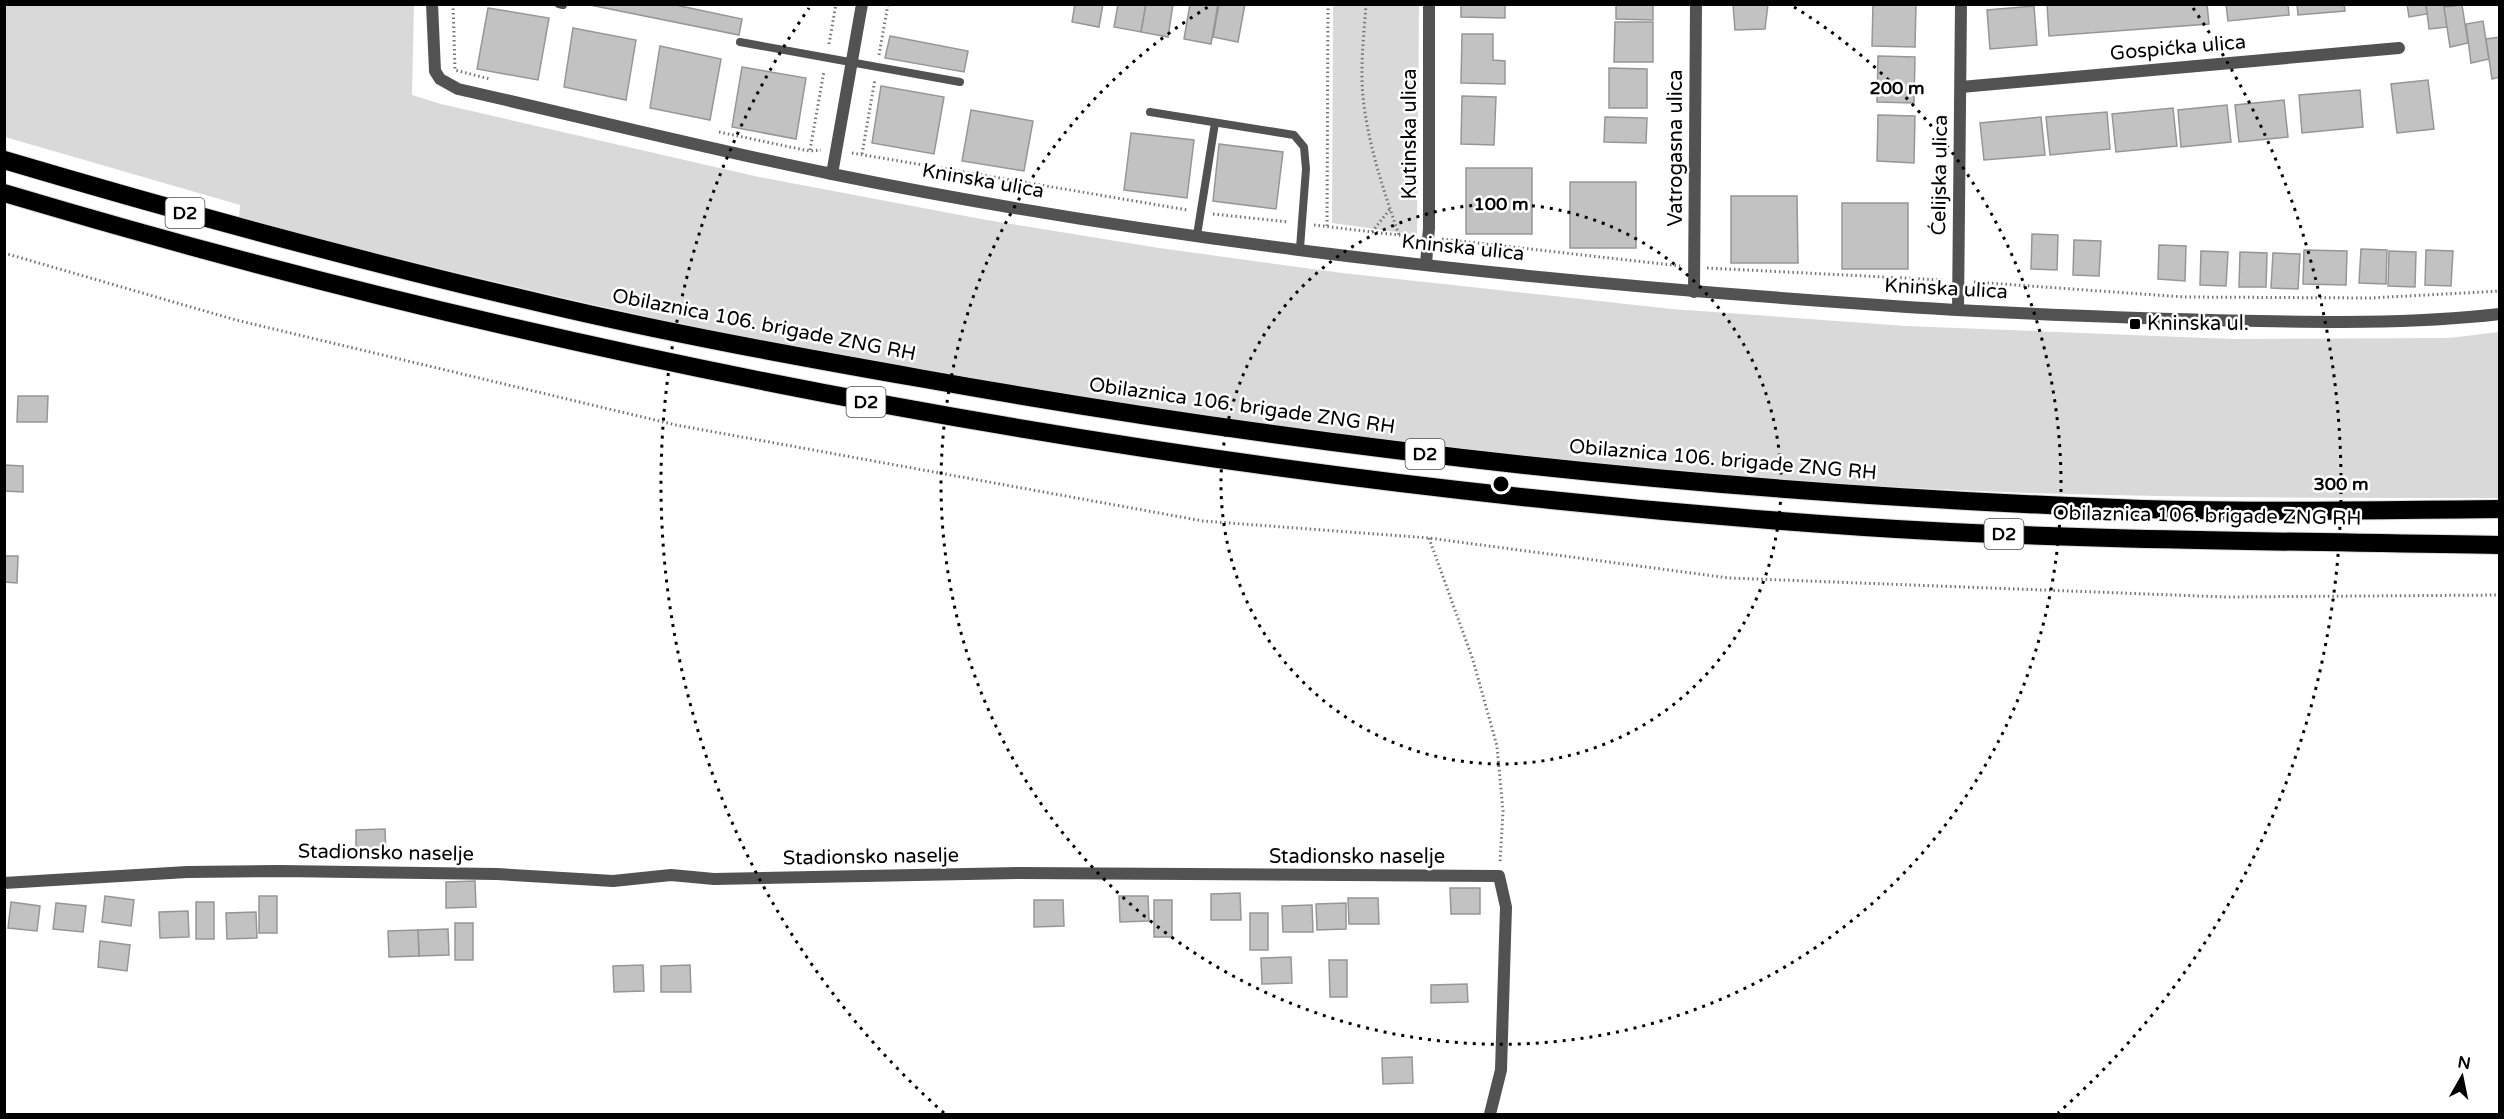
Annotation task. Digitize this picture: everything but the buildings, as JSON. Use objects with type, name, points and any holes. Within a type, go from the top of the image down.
[{"type":"highway","name":"Obilaznica 106. brigade ZNG RH","points":[[4,160],[236,228],[547,305],[909,377],[1260,434],[1568,471],[1930,499],[2124,508],[2499,509]]},
{"type":"highway","name":"Obilaznica 106. brigade ZNG RH","points":[[4,193],[290,275],[639,357],[830,395],[1144,449],[1409,485],[1869,527],[2028,535],[2499,545]]},
{"type":"street","name":"Kninska ulica","points":[[432,4],[432,61],[440,79],[458,89],[832,174],[1197,235],[1426,264],[1694,292],[1958,310],[2259,321],[2392,321],[2499,314]]},
{"type":"street","points":[[832,174],[862,4]]},
{"type":"street","name":"Kutinska ulica","points":[[1426,264],[1429,228],[1429,4]]},
{"type":"street","name":"Vatrogasna ulica","points":[[1694,292],[1696,4]]},
{"type":"street","name":"Ćelijska ulica","points":[[1958,310],[1961,4]]},
{"type":"street","name":"Gospićka ulica","points":[[1961,87],[2399,48]]},
{"type":"street","name":"Stadionsko naselje","points":[[4,883],[141,874],[280,871],[497,874],[613,880],[671,875],[714,879],[1019,873],[1499,876]]},
{"type":"street","points":[[1490,1114],[1501,1070],[1506,907],[1499,876]]},
{"type":"lane","points":[[740,42],[960,82]]},
{"type":"lane","points":[[1150,112],[1294,135],[1304,147],[1306,169],[1300,248]]},
{"type":"lane","points":[[1197,235],[1215,123]]},
{"type":"path","points":[[809,151],[836,4]]},
{"type":"path","points":[[1327,226],[1328,4]]},
{"type":"path","points":[[1366,4],[1362,47],[1364,104],[1378,174],[1399,236]]},
{"type":"path","points":[[1371,232],[1390,209]]},
{"type":"path","points":[[4,253],[236,320],[676,425],[1203,520],[1429,538],[1729,578],[2226,597],[2499,595]]},
{"type":"path","points":[[1429,538],[1473,660],[1497,746],[1503,811],[1499,876]]},
{"type":"shaded area","points":[[4,5],[414,5],[412,95],[441,104],[759,177],[981,219],[1159,248],[1342,273],[1672,309],[1906,326],[2232,339],[2449,338],[2499,332],[2499,498],[2206,497],[2029,493],[1811,482],[1594,464],[1376,440],[1161,410],[934,373],[708,330],[239,220],[240,205],[5,137]]},
{"type":"shaded area","points":[[1333,5],[1419,5],[1417,235],[1332,223]]},
{"type":"place","name":"Kninska ul.","points":[[2135,324]]}]
